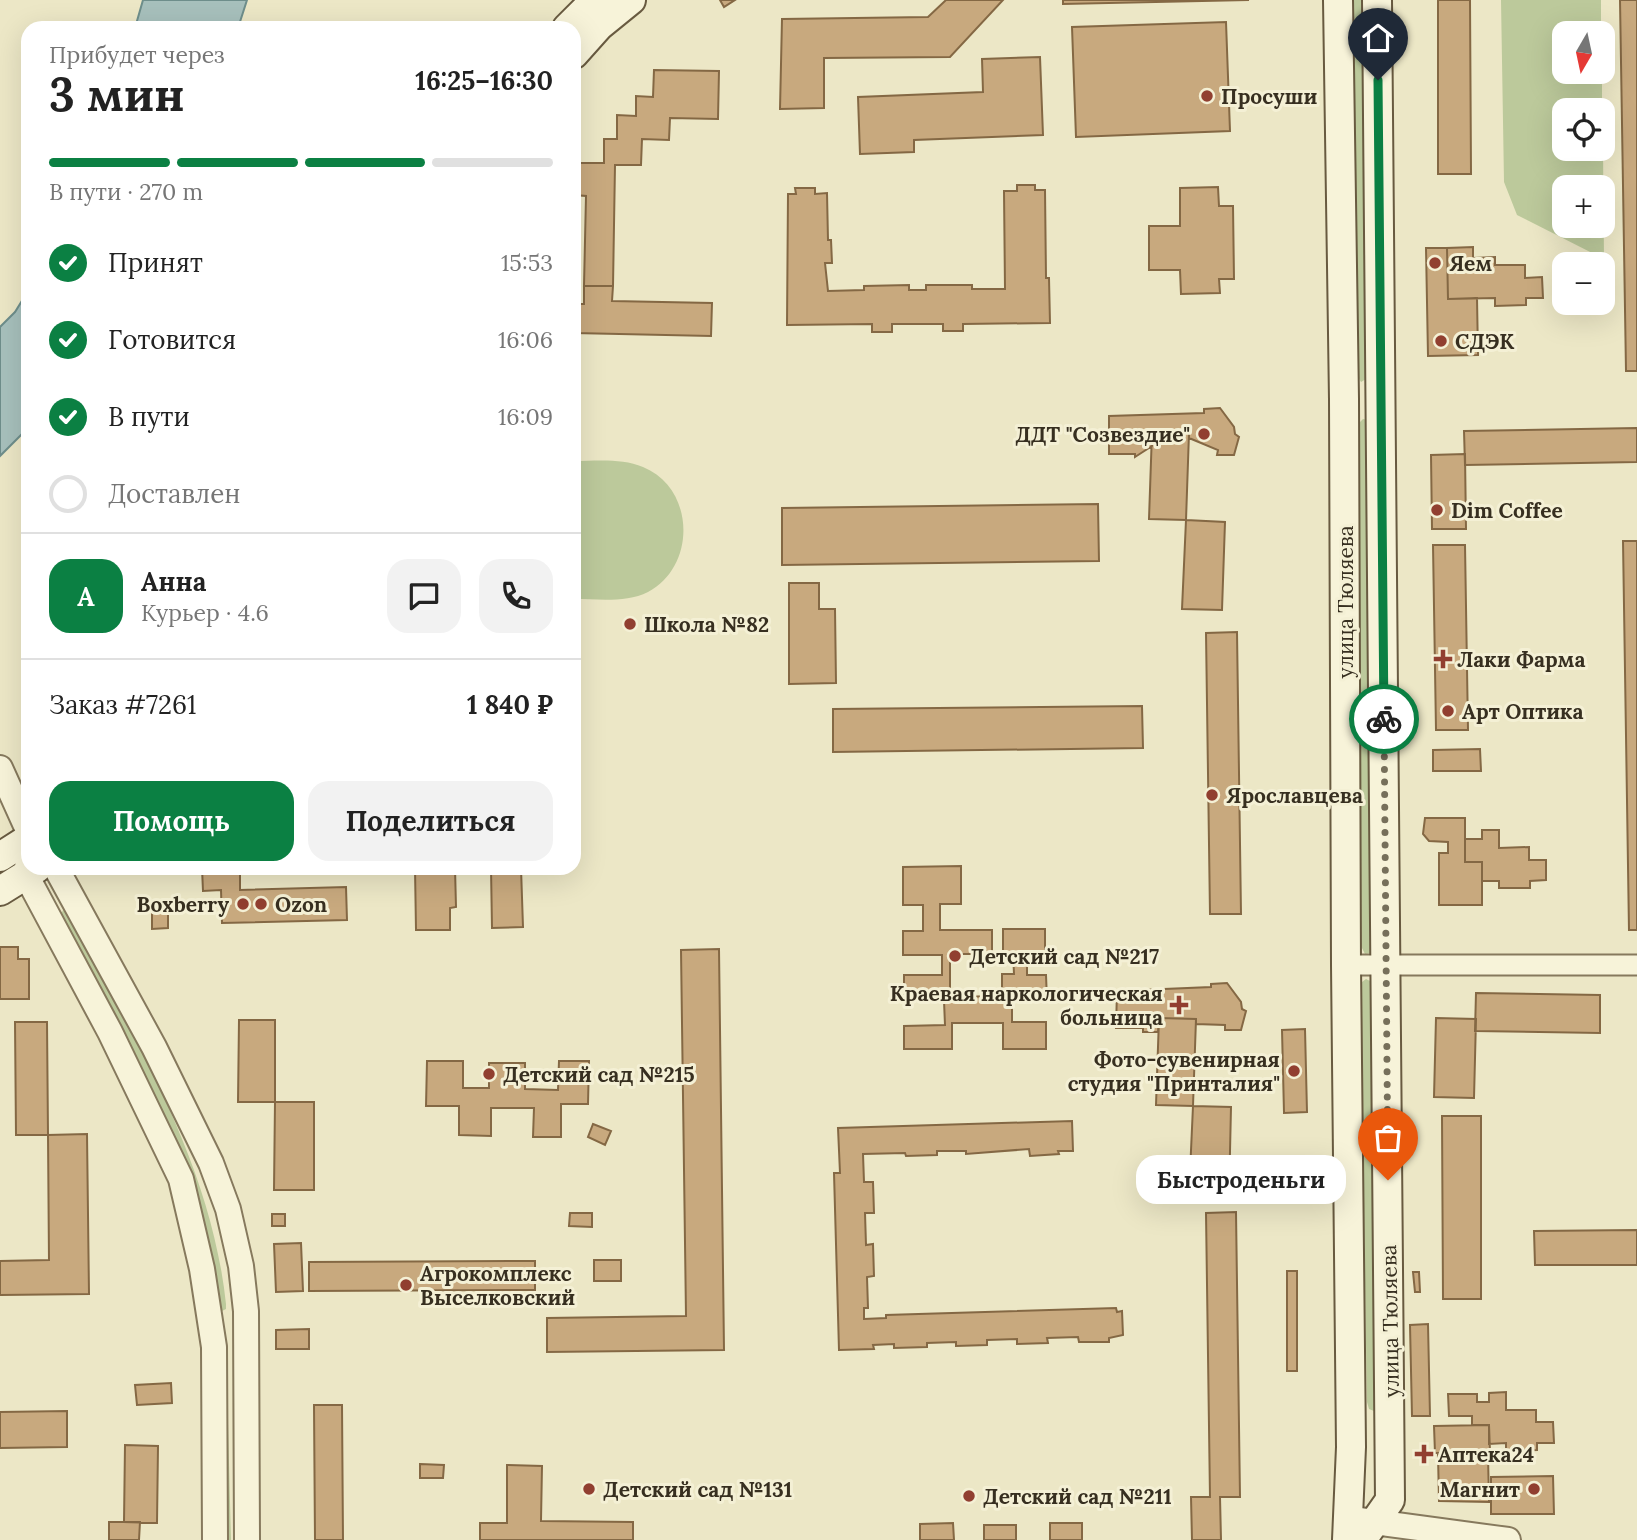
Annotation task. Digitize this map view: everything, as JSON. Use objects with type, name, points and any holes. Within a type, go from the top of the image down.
[{"type":"main road","points":[[574,21],[595,0]]},
{"type":"main road","points":[[581,46],[599,26],[631,0]]},
{"type":"main road","name":"улица Тюляева","points":[[1338,0],[1345,399],[1346,965],[1351,1447],[1358,1530]]},
{"type":"main road","name":"улица Тюляева","points":[[1358,1530],[1391,1500],[1377,0]]},
{"type":"main road","points":[[0,857],[21,844]]},
{"type":"main road","points":[[0,891],[21,875]]},
{"type":"main road","points":[[1351,1447],[1391,1447]]},
{"type":"street","points":[[0,768],[21,814]]},
{"type":"street","points":[[33,875],[181,1178],[202,1269],[214,1347],[215,1540]]},
{"type":"street","points":[[60,875],[154,1047],[211,1163],[228,1209],[241,1266],[246,1311],[247,1540]]},
{"type":"street","points":[[1346,965],[1637,965]]},
{"type":"street","points":[[214,1347],[246,1346]]},
{"type":"street","points":[[1358,1530],[1508,1540]]},
{"type":"green space","points":[[1354,0],[1365,0],[1364,166],[1368,372],[1366,379],[1361,382],[1355,372]]},
{"type":"green space","points":[[1501,0],[1601,0],[1601,21],[1552,21],[1552,84],[1602,84],[1602,98],[1552,98],[1552,161],[1603,161],[1603,175],[1552,175],[1552,233],[1517,215],[1504,182]]},
{"type":"green space","points":[[1562,238],[1604,238],[1604,252],[1590,252]]},
{"type":"green space","points":[[1363,419],[1369,420],[1374,949],[1365,954],[1360,944],[1357,425]]},
{"type":"green space","points":[[581,461],[626,462],[643,467],[660,477],[673,492],[680,509],[683,528],[682,547],[664,580],[639,595],[602,600],[581,599]]},
{"type":"green space","points":[[63,910],[67,912],[118,1005],[187,1150],[218,1251],[226,1304],[226,1309],[222,1311],[218,1308],[213,1267],[60,917]]},
{"type":"green space","points":[[1366,979],[1372,982],[1380,1409],[1374,1411],[1369,1409],[1367,1402],[1360,989]]},
{"type":"green space","points":[[227,1385],[231,1540],[222,1540],[220,1386]]},
{"type":"water","points":[[143,0],[247,0],[240,21],[137,21]]},
{"type":"water","points":[[21,302],[21,435],[0,456],[0,327]]},
{"type":"building","points":[[720,0],[735,0],[724,7]]},
{"type":"building","points":[[946,0],[1003,0],[950,57],[824,58],[824,108],[780,109],[782,19],[928,17]]},
{"type":"building","points":[[1063,0],[1249,0],[1063,4]]},
{"type":"building","points":[[1438,0],[1470,0],[1471,174],[1438,174]]},
{"type":"building","points":[[1620,0],[1637,0],[1637,371],[1626,371]]},
{"type":"building","points":[[1226,22],[1230,131],[1076,137],[1072,27]]},
{"type":"building","points":[[1040,57],[1043,135],[914,140],[914,152],[860,154],[858,97],[983,92],[982,59]]},
{"type":"building","points":[[654,70],[719,71],[718,119],[670,118],[669,140],[642,139],[641,165],[615,165],[613,286],[584,286],[586,196],[581,196],[581,163],[604,163],[604,139],[617,139],[617,115],[636,116],[636,96],[653,97]]},
{"type":"building","points":[[1017,185],[1035,185],[1035,190],[1045,190],[1046,278],[1049,278],[1050,323],[963,324],[963,331],[943,331],[943,324],[892,324],[892,332],[872,332],[872,324],[787,325],[788,194],[796,194],[795,188],[815,188],[815,194],[827,193],[828,240],[831,240],[832,263],[825,263],[828,291],[864,290],[864,286],[909,285],[909,290],[926,290],[926,285],[972,285],[972,289],[1005,289],[1004,191],[1017,191]]},
{"type":"building","points":[[1218,187],[1219,206],[1233,206],[1234,279],[1219,279],[1220,293],[1181,294],[1180,270],[1149,270],[1149,226],[1180,226],[1180,188]]},
{"type":"building","points":[[1473,247],[1473,258],[1495,257],[1495,265],[1525,265],[1525,278],[1542,277],[1543,298],[1526,298],[1526,305],[1495,306],[1495,298],[1448,299],[1447,248]]},
{"type":"building","points":[[1426,248],[1447,248],[1448,299],[1477,298],[1478,355],[1428,356]]},
{"type":"building","points":[[584,286],[613,286],[612,301],[712,303],[711,336],[581,333],[581,304],[584,304]]},
{"type":"building","points":[[1220,408],[1239,437],[1234,455],[1217,455],[1218,450],[1189,438],[1189,433],[1152,432],[1152,446],[1135,457],[1135,454],[1109,454],[1109,416],[1204,413],[1204,409]]},
{"type":"building","points":[[1637,428],[1637,462],[1465,465],[1464,431]]},
{"type":"building","points":[[1152,432],[1189,433],[1186,520],[1149,519]]},
{"type":"building","points":[[1465,454],[1466,529],[1432,529],[1431,455]]},
{"type":"building","points":[[1098,504],[1099,561],[782,565],[782,508]]},
{"type":"building","points":[[1186,520],[1225,522],[1222,610],[1182,609]]},
{"type":"building","points":[[1623,541],[1637,541],[1637,930],[1629,930]]},
{"type":"building","points":[[1433,545],[1465,545],[1468,730],[1436,730]]},
{"type":"building","points":[[789,583],[819,583],[819,609],[835,609],[836,683],[789,684]]},
{"type":"building","points":[[1237,632],[1241,914],[1210,914],[1206,633]]},
{"type":"building","points":[[1142,706],[1143,748],[833,752],[833,709]]},
{"type":"building","points":[[1480,749],[1481,771],[1433,771],[1433,750]]},
{"type":"building","points":[[1425,818],[1465,818],[1465,862],[1482,862],[1482,905],[1439,905],[1439,853],[1448,853],[1448,842],[1429,841],[1423,834]]},
{"type":"building","points":[[1482,830],[1499,830],[1499,848],[1529,847],[1529,860],[1546,860],[1546,880],[1530,881],[1530,888],[1499,888],[1499,881],[1482,881],[1482,862],[1465,862],[1465,839],[1482,839]]},
{"type":"building","points":[[961,866],[961,904],[940,904],[940,930],[992,930],[992,954],[950,954],[950,997],[1002,996],[1002,974],[1014,974],[1013,952],[1003,952],[1003,929],[1045,929],[1045,951],[1027,952],[1027,975],[1046,975],[1047,1000],[1012,1000],[1012,1022],[1046,1022],[1046,1049],[1003,1049],[1003,1023],[952,1023],[952,1049],[904,1049],[904,1026],[945,1025],[944,1001],[904,1001],[904,975],[942,975],[942,955],[903,955],[903,931],[923,931],[923,905],[903,905],[903,867]]},
{"type":"building","points":[[202,875],[240,875],[240,890],[346,887],[347,920],[222,923],[221,890],[203,891]]},
{"type":"building","points":[[415,875],[455,875],[456,907],[450,908],[450,930],[416,930]]},
{"type":"building","points":[[491,875],[521,875],[523,927],[492,928]]},
{"type":"building","points":[[152,912],[168,912],[168,928],[152,929]]},
{"type":"building","points":[[0,947],[18,947],[18,959],[29,959],[29,999],[0,999]]},
{"type":"building","points":[[719,949],[724,1350],[547,1352],[547,1318],[686,1316],[681,950]]},
{"type":"building","name":"Краевая наркологическая больница","points":[[1227,983],[1241,1002],[1242,1009],[1246,1011],[1241,1030],[1225,1030],[1225,1025],[1196,1024],[1196,1019],[1159,1018],[1158,1032],[1143,1032],[1143,1028],[1116,1028],[1117,991],[1211,987],[1211,984]]},
{"type":"building","points":[[1476,993],[1600,995],[1600,1033],[1475,1031]]},
{"type":"building","points":[[1159,1018],[1196,1019],[1193,1106],[1156,1105]]},
{"type":"building","points":[[1436,1018],[1476,1019],[1474,1098],[1434,1097]]},
{"type":"building","points":[[239,1020],[275,1020],[275,1102],[238,1102]]},
{"type":"building","points":[[15,1022],[47,1022],[48,1135],[16,1135]]},
{"type":"building","name":"Фото-сувенирная студия \"Принталия\"","points":[[1305,1029],[1307,1112],[1284,1113],[1282,1030]]},
{"type":"building","points":[[427,1061],[463,1061],[463,1088],[489,1088],[489,1063],[525,1063],[525,1089],[558,1090],[559,1061],[589,1061],[588,1104],[561,1104],[561,1137],[533,1137],[534,1108],[491,1108],[491,1136],[459,1135],[459,1106],[426,1106]]},
{"type":"building","points":[[275,1102],[314,1102],[314,1190],[274,1190]]},
{"type":"building","points":[[1193,1106],[1231,1107],[1229,1196],[1189,1195]]},
{"type":"building","points":[[1442,1116],[1481,1116],[1481,1299],[1443,1299]]},
{"type":"building","points":[[1072,1121],[1073,1151],[1058,1151],[1059,1154],[1030,1156],[1029,1149],[966,1154],[966,1151],[937,1151],[937,1155],[906,1156],[905,1153],[863,1154],[864,1182],[873,1182],[874,1213],[865,1213],[866,1245],[873,1244],[874,1276],[867,1277],[868,1308],[864,1308],[864,1319],[886,1318],[886,1315],[1116,1308],[1117,1312],[1122,1311],[1123,1335],[1109,1338],[1109,1342],[1079,1342],[1078,1337],[1047,1338],[1048,1343],[1017,1344],[1017,1339],[987,1340],[987,1345],[956,1346],[956,1342],[927,1343],[927,1347],[894,1348],[894,1344],[873,1345],[874,1349],[839,1350],[834,1173],[840,1173],[838,1128]]},
{"type":"building","points":[[593,1124],[611,1131],[605,1145],[588,1137]]},
{"type":"building","points":[[87,1134],[89,1294],[0,1295],[0,1261],[49,1260],[48,1135]]},
{"type":"building","points":[[1236,1212],[1240,1497],[1220,1497],[1221,1540],[1192,1540],[1191,1497],[1210,1497],[1206,1213]]},
{"type":"building","points":[[570,1213],[592,1213],[592,1227],[569,1226]]},
{"type":"building","points":[[272,1214],[285,1214],[285,1226],[272,1226]]},
{"type":"building","points":[[1637,1230],[1637,1265],[1535,1265],[1534,1231]]},
{"type":"building","points":[[301,1243],[303,1291],[276,1292],[274,1244]]},
{"type":"building","points":[[594,1260],[621,1260],[621,1281],[594,1281]]},
{"type":"building","points":[[535,1261],[535,1290],[309,1291],[309,1262]]},
{"type":"building","points":[[1287,1271],[1297,1271],[1297,1371],[1287,1371]]},
{"type":"building","points":[[1413,1272],[1419,1272],[1420,1292],[1415,1292]]},
{"type":"building","points":[[1428,1324],[1430,1416],[1412,1416],[1410,1325]]},
{"type":"building","points":[[309,1329],[309,1349],[276,1349],[276,1330]]},
{"type":"building","points":[[171,1383],[172,1403],[137,1405],[135,1385]]},
{"type":"building","points":[[1506,1392],[1506,1410],[1536,1410],[1536,1422],[1553,1422],[1554,1443],[1537,1443],[1537,1450],[1506,1451],[1506,1443],[1489,1444],[1489,1425],[1472,1425],[1472,1416],[1449,1416],[1448,1394],[1477,1394],[1477,1402],[1489,1402],[1489,1393]]},
{"type":"building","points":[[314,1405],[342,1405],[343,1540],[315,1540]]},
{"type":"building","points":[[67,1411],[67,1447],[0,1448],[0,1412]]},
{"type":"building","points":[[1489,1425],[1490,1452],[1435,1453],[1434,1426]]},
{"type":"building","points":[[125,1445],[158,1446],[157,1523],[124,1522]]},
{"type":"building","points":[[1438,1455],[1488,1455],[1489,1502],[1439,1501]]},
{"type":"building","points":[[420,1464],[444,1465],[443,1478],[420,1478]]},
{"type":"building","points":[[507,1465],[542,1466],[541,1521],[633,1522],[633,1540],[480,1540],[480,1523],[507,1523]]},
{"type":"building","points":[[1553,1476],[1554,1514],[1491,1514],[1491,1477]]},
{"type":"building","points":[[109,1522],[140,1522],[139,1540],[109,1540]]},
{"type":"building","points":[[953,1523],[954,1540],[920,1540],[920,1524]]},
{"type":"building","points":[[1050,1523],[1082,1523],[1082,1540],[1050,1540]]},
{"type":"building","points":[[984,1525],[1016,1525],[1016,1540],[984,1540]]},
{"type":"way so far","points":[[1384,719],[1388,1180]]},
{"type":"place","name":"Просуши","points":[[1207,96]]},
{"type":"place","name":"Яем","points":[[1435,263]]},
{"type":"place","name":"СДЭК","points":[[1441,341]]},
{"type":"place","name":"ДДТ \"Созвездие\"","points":[[1204,434]]},
{"type":"place","name":"Dim Coffee","points":[[1437,510]]},
{"type":"place","name":"Школа №82","points":[[630,624]]},
{"type":"place","name":"Лаки Фарма","points":[[1443,659]]},
{"type":"place","name":"Арт Оптика","points":[[1448,711]]},
{"type":"place","name":"Ярославцева","points":[[1212,795]]},
{"type":"place","name":"Boxberry","points":[[243,904]]},
{"type":"place","name":"Ozon","points":[[261,904]]},
{"type":"place","name":"Детский сад №217","points":[[955,956]]},
{"type":"place","name":"Краевая наркологическая больница","points":[[1179,1005]]},
{"type":"place","name":"Фото-сувенирная студия \"Принталия\"","points":[[1294,1071]]},
{"type":"place","name":"Детский сад №215","points":[[489,1074]]},
{"type":"place","name":"Быстроденьги","points":[[1388,1180]]},
{"type":"place","name":"Агрокомплекс Выселковский","points":[[406,1285]]},
{"type":"place","name":"Аптека24","points":[[1424,1454]]},
{"type":"place","name":"Детский сад №131","points":[[589,1489]]},
{"type":"place","name":"Магнит","points":[[1534,1489]]},
{"type":"place","name":"Детский сад №211","points":[[969,1496]]},
{"type":"route","points":[[1378,80],[1384,719]]}]
